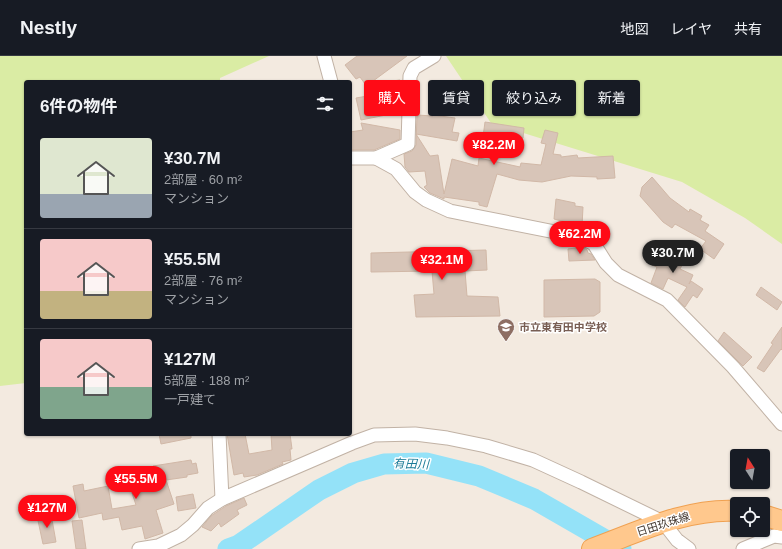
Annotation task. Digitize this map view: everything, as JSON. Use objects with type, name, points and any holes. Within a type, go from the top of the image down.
[{"type":"main road","name":"日田玖珠線","points":[[592,549],[657,525],[699,513],[730,511]]},
{"type":"main road","points":[[770,517],[782,521]]},
{"type":"street","points":[[324,56],[330,80]]},
{"type":"street","points":[[352,158],[376,158],[408,144],[410,76],[414,68],[434,56]]},
{"type":"street","points":[[376,158],[396,169],[415,192],[426,200],[450,211],[580,236],[594,244],[606,263],[618,275],[667,300],[733,366],[782,424]]},
{"type":"street","points":[[139,549],[158,547],[180,535],[193,525],[208,508],[222,499],[352,443],[374,436],[415,434],[447,438],[486,446],[532,460],[581,482],[657,525],[689,549]]},
{"type":"street","points":[[219,436],[222,499]]},
{"type":"street","points":[[743,549],[774,536],[782,537]]},
{"type":"green space","points":[[0,56],[269,56],[220,78],[220,80],[24,80],[24,383],[0,386]]},
{"type":"green space","points":[[446,56],[782,56],[782,244],[745,218],[682,182],[491,123],[484,113],[484,80],[462,80]]},
{"type":"building","points":[[357,56],[407,56],[374,80],[364,80],[364,83],[360,77],[356,79],[345,65]]},
{"type":"building","points":[[364,97],[364,116],[381,116],[361,120],[356,98]]},
{"type":"building","points":[[417,116],[440,116],[455,118],[452,132],[459,133],[457,141],[416,134]]},
{"type":"building","points":[[485,122],[524,128],[523,138],[513,137],[512,142],[483,137]]},
{"type":"building","points":[[361,123],[400,130],[400,139],[374,150],[352,150],[352,132],[363,130]]},
{"type":"building","points":[[545,130],[558,133],[553,154],[561,155],[561,157],[577,155],[578,158],[613,156],[615,178],[597,179],[597,177],[571,176],[542,182],[519,180],[497,174],[487,207],[479,205],[479,202],[444,197],[444,199],[430,193],[424,187],[427,185],[425,171],[409,172],[405,167],[404,154],[412,151],[416,145],[416,135],[430,156],[438,155],[444,194],[452,159],[478,166],[479,158],[520,167],[521,163],[541,165],[546,144],[541,143]]},
{"type":"building","points":[[652,177],[670,198],[689,212],[690,209],[702,216],[700,220],[709,225],[705,231],[724,244],[714,259],[700,249],[706,241],[675,224],[672,228],[663,222],[640,196],[642,187]]},
{"type":"building","points":[[556,199],[575,203],[575,206],[583,207],[582,226],[554,219]]},
{"type":"building","points":[[660,243],[671,248],[668,256],[683,263],[680,269],[693,275],[689,284],[691,281],[703,289],[697,298],[693,295],[685,307],[678,300],[687,287],[668,278],[663,289],[651,283],[657,267],[652,265]]},
{"type":"building","points":[[583,247],[595,260],[569,261],[568,249]]},
{"type":"building","points":[[486,250],[487,270],[465,271],[467,296],[498,297],[500,316],[416,317],[414,295],[434,294],[432,271],[371,272],[371,253]]},
{"type":"building","points":[[595,279],[600,282],[600,312],[594,316],[544,317],[544,280]]},
{"type":"building","points":[[761,287],[782,302],[777,310],[756,295]]},
{"type":"building","points":[[782,327],[782,350],[781,349],[764,372],[757,368]]},
{"type":"building","points":[[724,332],[752,357],[743,366],[718,341]]},
{"type":"building","points":[[159,436],[191,436],[191,438],[161,444]]},
{"type":"building","points":[[227,436],[245,436],[249,454],[272,450],[271,436],[290,436],[292,449],[290,449],[291,460],[282,462],[283,464],[257,475],[244,477],[243,473],[234,475]]},
{"type":"building","points":[[191,460],[192,464],[196,463],[198,473],[187,475],[187,477],[166,480],[174,504],[156,510],[163,533],[145,539],[142,526],[122,530],[119,517],[103,520],[102,513],[79,518],[73,486],[83,484],[84,491],[108,486],[112,509],[136,505],[132,493],[136,492],[135,490],[157,484],[153,466]]},
{"type":"building","points":[[193,494],[196,508],[178,511],[176,497]]},
{"type":"building","points":[[244,498],[247,505],[237,510],[239,514],[221,527],[219,523],[211,531],[202,527],[211,516],[226,506]]},
{"type":"building","points":[[51,514],[56,542],[43,544],[37,516]]},
{"type":"building","points":[[82,520],[86,549],[76,549],[72,521]]},
{"type":"waterway","name":"有田川","points":[[228,549],[239,545],[319,490],[353,473],[384,464],[426,463],[479,476],[534,499],[621,549]]},
{"type":"place","name":"市立東有田中学校","points":[[506,342]]}]
